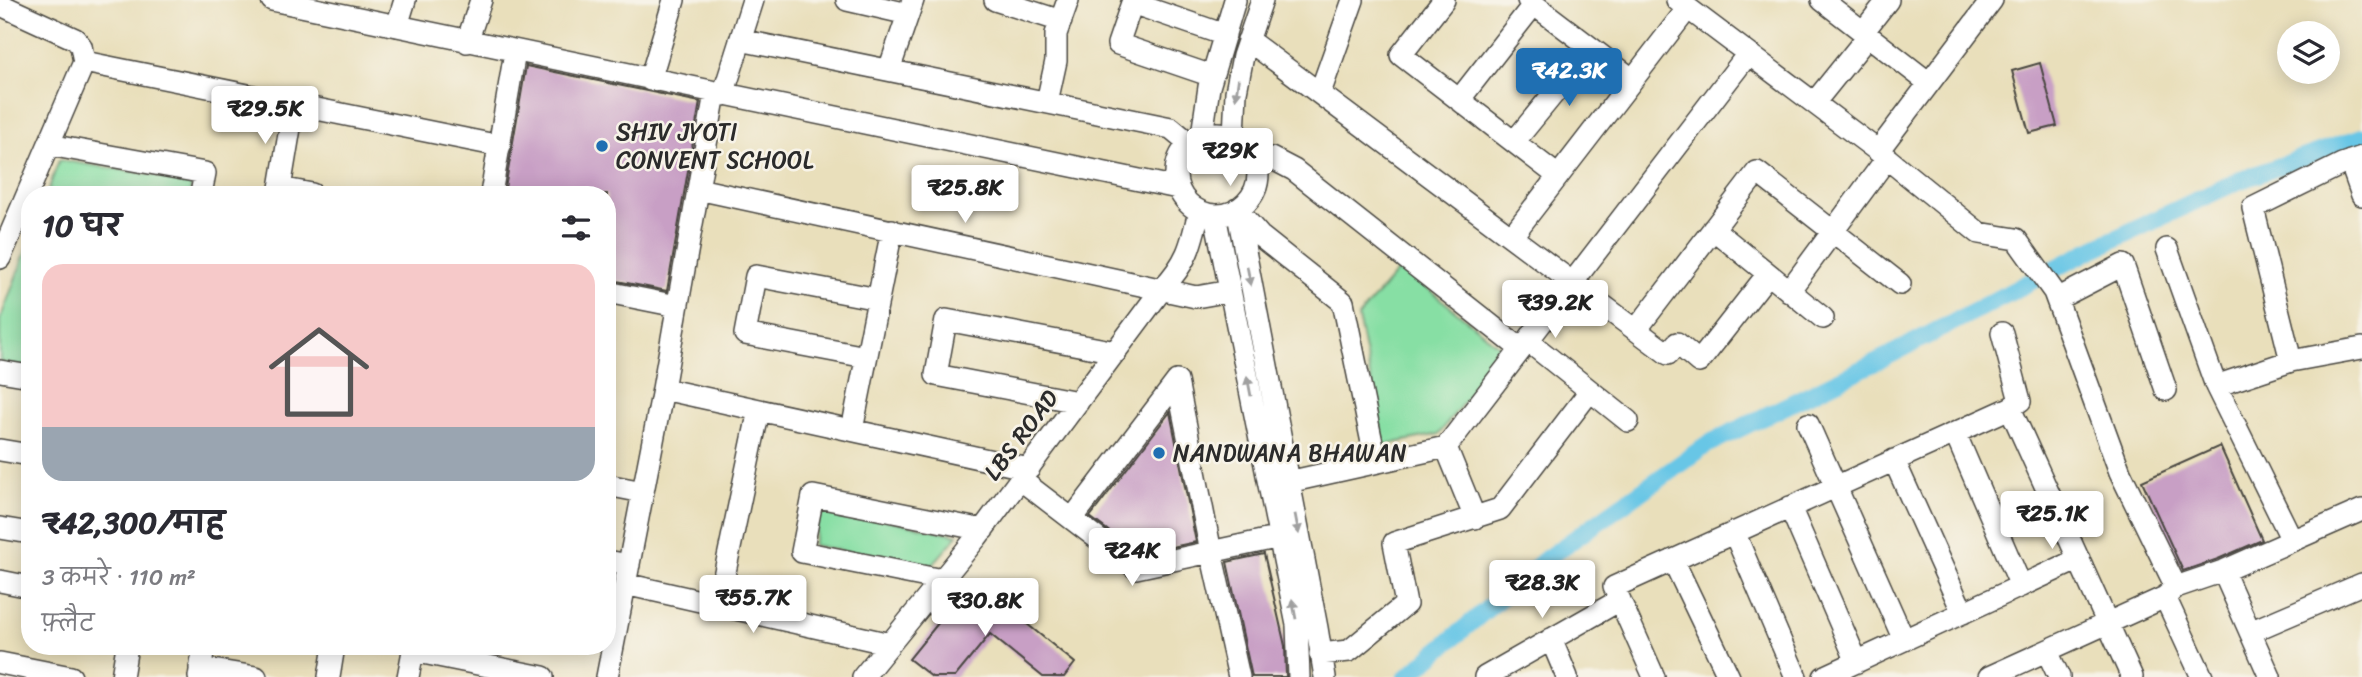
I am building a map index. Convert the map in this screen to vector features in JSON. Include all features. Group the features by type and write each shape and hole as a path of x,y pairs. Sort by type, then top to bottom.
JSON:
{"street":[{"path":"272,0 330,6 397,26 467,42 1178,188"},
{"path":"397,26 405,0"},
{"path":"467,42 481,0"},
{"path":"650,80 674,0"},
{"path":"616,610 627,575 698,189 719,94 753,0"},
{"path":"847,0 911,7 889,71"},
{"path":"995,0 1061,21"},
{"path":"1047,103 1056,61 1056,34 1068,0"},
{"path":"1196,139 1235,0"},
{"path":"1234,136 1236,92 1248,40 1262,0"},
{"path":"1320,93 1353,0"},
{"path":"1444,0 1401,55 1558,176"},
{"path":"1822,0 1929,83"},
{"path":"1814,103 1888,0"},
{"path":"1789,290 1929,83 1992,0"},
{"path":"1459,100 1531,2 1632,79"},
{"path":"1212,76 1118,44 1132,3 1224,35"},
{"path":"1,4 75,39 81,46 84,62 31,186"},
{"path":"1512,236 1632,79 1682,4 1882,154 1979,233 2016,239 2056,296 2120,472 2171,592 2202,677"},
{"path":"740,40 1171,128 1196,139"},
{"path":"1248,40 1668,354 1677,343 1699,362 1768,274"},
{"path":"1514,142 1591,48"},
{"path":"492,186 515,52"},
{"path":"1279,484 1446,447 1748,54"},
{"path":"84,62 500,145"},
{"path":"280,186 294,104"},
{"path":"1218,132 1234,136 1247,146 1255,160 1258,176 1254,191 1245,204 1237,209 1207,213 1186,202 1178,188 1175,172 1179,156 1196,139 1218,132"},
{"path":"49,145 205,173 203,186"},
{"path":"1255,160 1271,158 1294,170 1628,421"},
{"path":"2291,361 2253,208 2356,159 2362,195"},
{"path":"1636,330 1757,172 1900,284"},
{"path":"698,189 1196,297 1230,291"},
{"path":"1237,209 1260,236 1343,302 1376,462"},
{"path":"1237,209 1279,484 1280,537 1297,625 1299,677"},
{"path":"0,258 21,210"},
{"path":"1207,213 1230,291 1323,668 1349,651 1406,604 1395,543 1500,509 1590,391"},
{"name":"LBS ROAD","path":"863,677 983,530 1162,289 1181,269 1207,213"},
{"path":"1713,229 1823,318"},
{"path":"852,430 891,230"},
{"path":"2167,249 2216,386 2292,541"},
{"path":"2056,296 2123,265 2166,390"},
{"path":"866,357 745,334 756,276 878,299"},
{"path":"616,294 677,306"},
{"path":"1078,402 936,375 946,320 1116,352"},
{"path":"1485,677 1673,560 2010,408 2020,401 2001,333"},
{"path":"2216,386 2291,361 2362,348"},
{"path":"0,371 21,374"},
{"path":"1072,519 1177,381 1239,677"},
{"path":"663,389 852,430 1025,474 1072,519 1136,568 1280,537"},
{"path":"2010,408 2132,677"},
{"path":"718,605 759,410"},
{"path":"1808,424 1904,640"},
{"path":"1955,433 2021,586"},
{"path":"1446,447 1475,518"},
{"path":"0,450 21,454"},
{"path":"1894,460 1963,613"},
{"path":"616,487 643,492"},
{"path":"942,580 802,552 813,496 983,530"},
{"path":"1790,507 1857,662"},
{"path":"1991,677 2171,592 2362,510"},
{"path":"0,528 21,532"},
{"path":"1734,533 1796,677"},
{"path":"1825,677 2079,559"},
{"path":"1673,560 1729,677"},
{"path":"616,567 627,575 718,605 890,644"},
{"path":"2223,571 2270,677"},
{"path":"0,581 21,585"},
{"path":"2250,632 2361,587"},
{"path":"1617,593 1653,677"},
{"path":"1550,639 1567,677"},
{"path":"2047,650 2059,677"},
{"path":"122,677 126,655"},
{"path":"203,655 200,673 256,677"},
{"path":"329,677 333,655"},
{"path":"408,677 412,655"},
{"path":"444,655 543,677"},
{"path":"607,677 609,655"},
{"path":"0,663 71,677"}],"green space":[{"path":"59,160 192,181 191,186 50,186"},
{"path":"21,264 21,366 0,362 0,320"},
{"path":"1401,267 1504,350 1439,434 1384,445 1358,317"},
{"path":"821,506 958,535 929,569 813,545"}],"building":[{"path":"2040,63 2057,126 2029,133 2012,71"},
{"name":"SHIV JYOTI CONVENT SCHOOL","path":"526,66 700,102 667,291 616,281 616,186 505,186"},
{"name":"NANDWANA BHAWAN","path":"1170,412 1196,542 1139,554 1090,517"},
{"path":"2220,446 2262,540 2183,571 2142,481"},
{"path":"1264,554 1285,646 1286,677 1252,677 1227,562"},
{"path":"973,580 1075,663 1064,677 1043,677 990,634 955,677 932,677 909,659"}],"waterway":[{"path":"1407,677 1546,559 1708,444 1892,354 2087,252 2238,181 2362,137"}],"place":[{"name":"SHIV JYOTI CONVENT SCHOOL","path":"602,146"},
{"name":"NANDWANA BHAWAN","path":"1159,453"}]}
